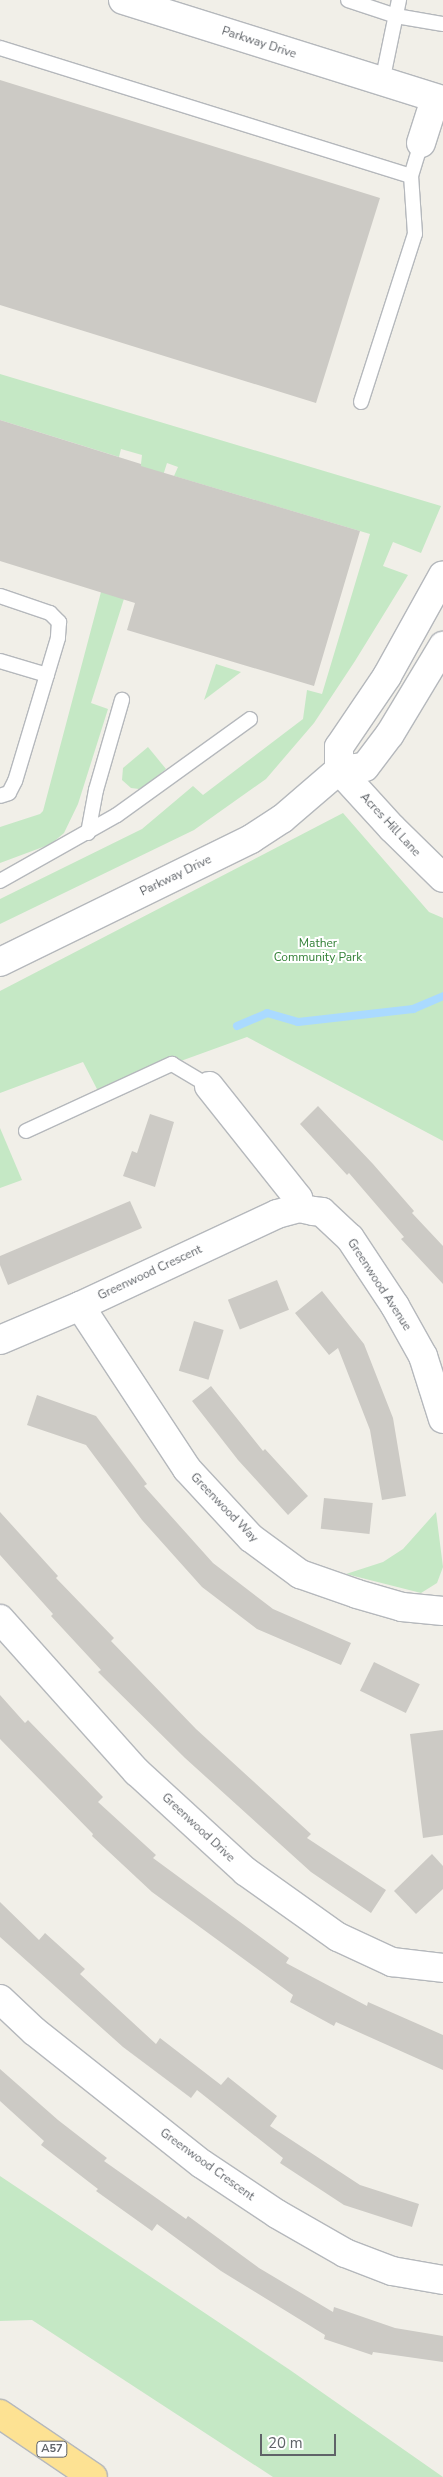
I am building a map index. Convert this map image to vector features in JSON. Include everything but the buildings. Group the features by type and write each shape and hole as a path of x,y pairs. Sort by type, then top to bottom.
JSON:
{"highway":[{"name":"A57","path":"4,2416 93,2477"}],"street":[{"name":"Parkway Drive","path":"131,1 439,100 420,143"},
{"path":"443,575 387,676 339,747 339,770 365,767 390,734 443,646"},
{"name":"Parkway Drive","path":"0,962 251,838 282,819 339,770"},
{"name":"Acres Hill Lane","path":"339,770 439,868"},
{"path":"209,1086 298,1198 300,1208"},
{"name":"Greenwood Crescent","path":"0,1340 80,1306 277,1214 300,1208"},
{"name":"Greenwood Avenue","path":"300,1208 322,1212 350,1238 395,1306 423,1356 443,1419"},
{"name":"Greenwood Way","path":"80,1306 187,1469 251,1538 300,1574 402,1607 443,1611"},
{"name":"Greenwood Drive","path":"0,1620 137,1772 245,1871 338,1937 392,1962 443,1968"},
{"name":"Greenwood Crescent","path":"0,1998 34,2031 202,2164 276,2214 345,2253 392,2271 443,2280"}],"lane":[{"path":"348,0 396,16 443,24"},
{"path":"382,82 399,0"},
{"path":"0,48 411,176"},
{"path":"361,402 415,234 411,176 420,143"},
{"path":"0,596 50,613 59,622 58,638 15,781 9,793 0,796"},
{"path":"0,661 47,675"},
{"path":"88,833 96,790 122,700"},
{"path":"0,881 117,815 250,718"},
{"path":"26,1131 172,1064 209,1086"}],"green space":[{"path":"0,374 441,506 421,553 393,542 383,566 408,575 314,723 266,779 194,830 0,924 0,899 142,829 193,786 203,795 303,719 307,690 322,694 370,534 174,476 178,467 167,463 91,703 108,709 78,804 64,833 51,844 0,863 0,827 40,814 43,811 101,592 141,464 142,455 121,449 119,457 0,420"},
{"path":"216,664 241,672 204,700"},
{"path":"148,747 166,769 144,787 139,789 131,788 122,780 123,768"},
{"name":"Mather Community Park","path":"343,813 429,912 443,918 443,1141 247,1037 98,1091 83,1062 0,1093 0,991"},
{"path":"0,1128 22,1180 0,1188"},
{"path":"436,1512 443,1567 437,1583 421,1593 346,1574 383,1562 403,1549"},
{"path":"0,2176 290,2370 443,2477 273,2477 32,2320 0,2321"}],"waterway":[{"path":"237,1026 267,1013 298,1022 413,1009 443,996"}]}
